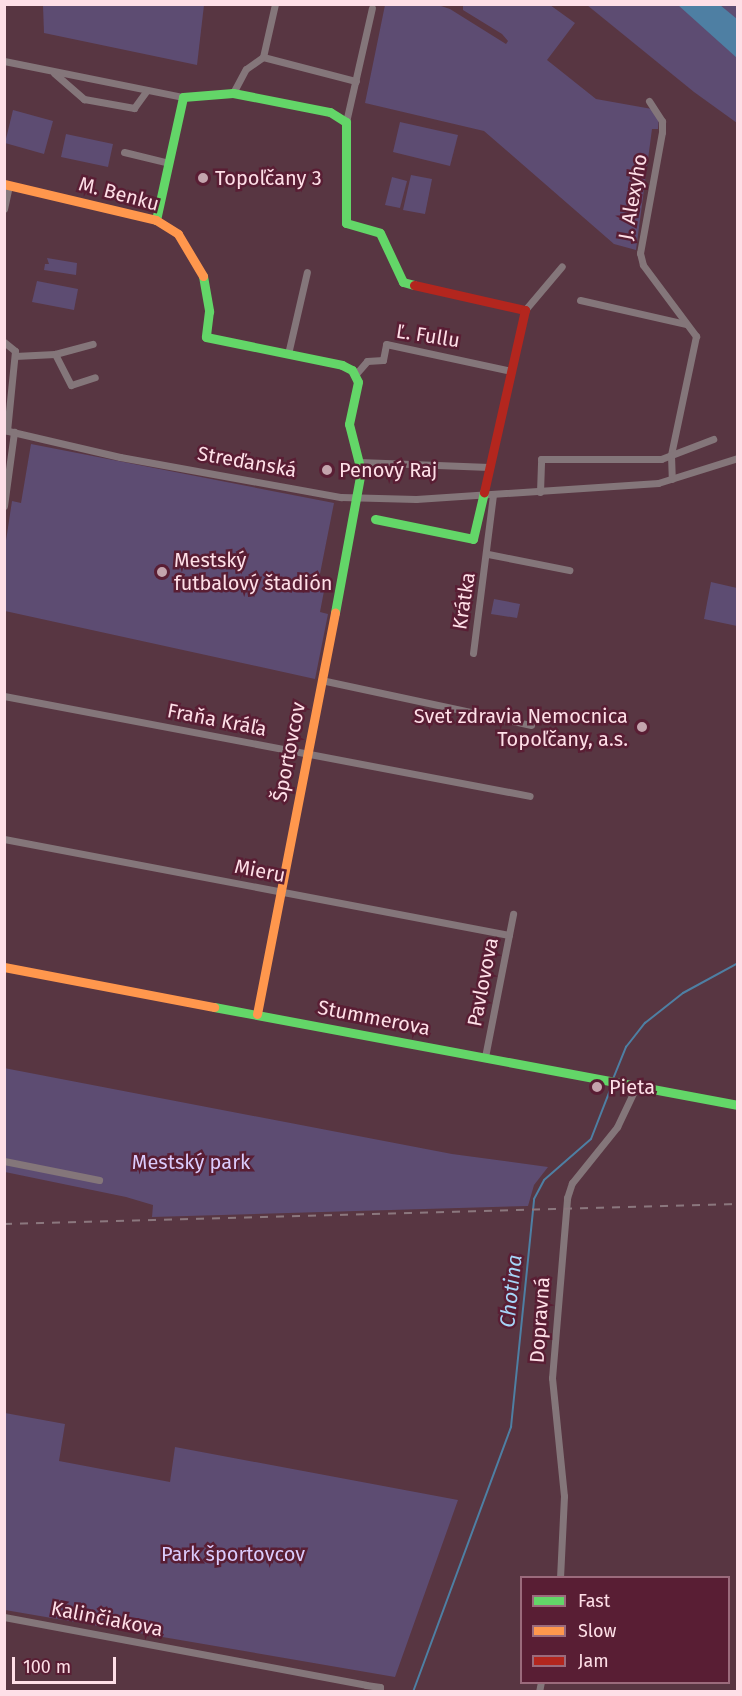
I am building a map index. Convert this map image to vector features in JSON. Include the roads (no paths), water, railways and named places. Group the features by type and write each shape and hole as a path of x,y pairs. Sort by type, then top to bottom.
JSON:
{"street":[{"path":"233,93 246,69 263,57 275,4"},
{"path":"372,8 346,122 346,223 380,233 404,282 525,310"},
{"path":"263,57 356,81"},
{"path":"4,62 183,97 233,93 330,112 346,122"},
{"path":"52,71 84,99 134,108 147,90"},
{"path":"156,220 183,97"},
{"name":"J. Alexyho","path":"649,102 662,121 640,253 643,266 696,336 697,347 671,455 672,479"},
{"path":"124,152 169,163"},
{"name":"M. Benku","path":"4,209 7,185 156,220 168,228 190,250 205,280 209,311 206,337 288,354"},
{"path":"375,519 473,539 525,310 562,266"},
{"path":"307,272 288,354 342,365 356,375"},
{"path":"580,300 686,324"},
{"path":"4,506 15,356 8,343"},
{"path":"15,356 55,354 93,344"},
{"name":"Ľ. Fullu","path":"356,375 367,361 383,360 386,344 511,371"},
{"path":"55,354 71,385 95,377"},
{"name":"Športovcov","path":"257,1014 357,497 359,462 349,424 358,382 356,375"},
{"name":"Streďanská","path":"9,431 254,482 357,497 494,495 658,483 738,458"},
{"path":"540,492 541,459 661,459 713,439"},
{"path":"359,462 489,467"},
{"name":"Krátka","path":"473,653 489,554 494,495"},
{"name":"Krátka","path":"489,554 569,570"},
{"path":"321,680 531,725"},
{"name":"Fraňa Kráľa","path":"4,696 530,796"},
{"name":"Mieru","path":"4,839 510,935"},
{"name":"Pavlovova","path":"485,1057 513,914"},
{"name":"Stummerova","path":"4,967 738,1105"},
{"name":"Dopravná","path":"560,1576 564,1496 552,1378 567,1198 572,1184 617,1127 636,1087"},
{"path":"4,1161 99,1180"},
{"name":"Kalinčiakova","path":"4,1617 380,1689"}],"water":[{"path":"678,5 720,5 737,19 737,58"}],"waterway":[{"name":"Chotina","path":"613,1079 626,1047 645,1023 683,993 738,963"},
{"name":"Chotina","path":"413,1692 511,1427 534,1199 544,1180 591,1139 612,1085"}],"railway":[{"path":"4,1224 738,1204"}],"place":[{"name":"Topoľčany 3","path":"203,178"},
{"name":"Penový Raj","path":"327,470"},
{"name":"Mestský futbalový štadión","path":"162,572"},
{"name":"Svet zdravia Nemocnica Topoľčany, a.s.","path":"642,727"},
{"name":"Pieta","path":"597,1087"}],"park label":[{"name":"Mestský park","path":"191,1162"},
{"name":"Park športovcov","path":"233,1554"}]}
